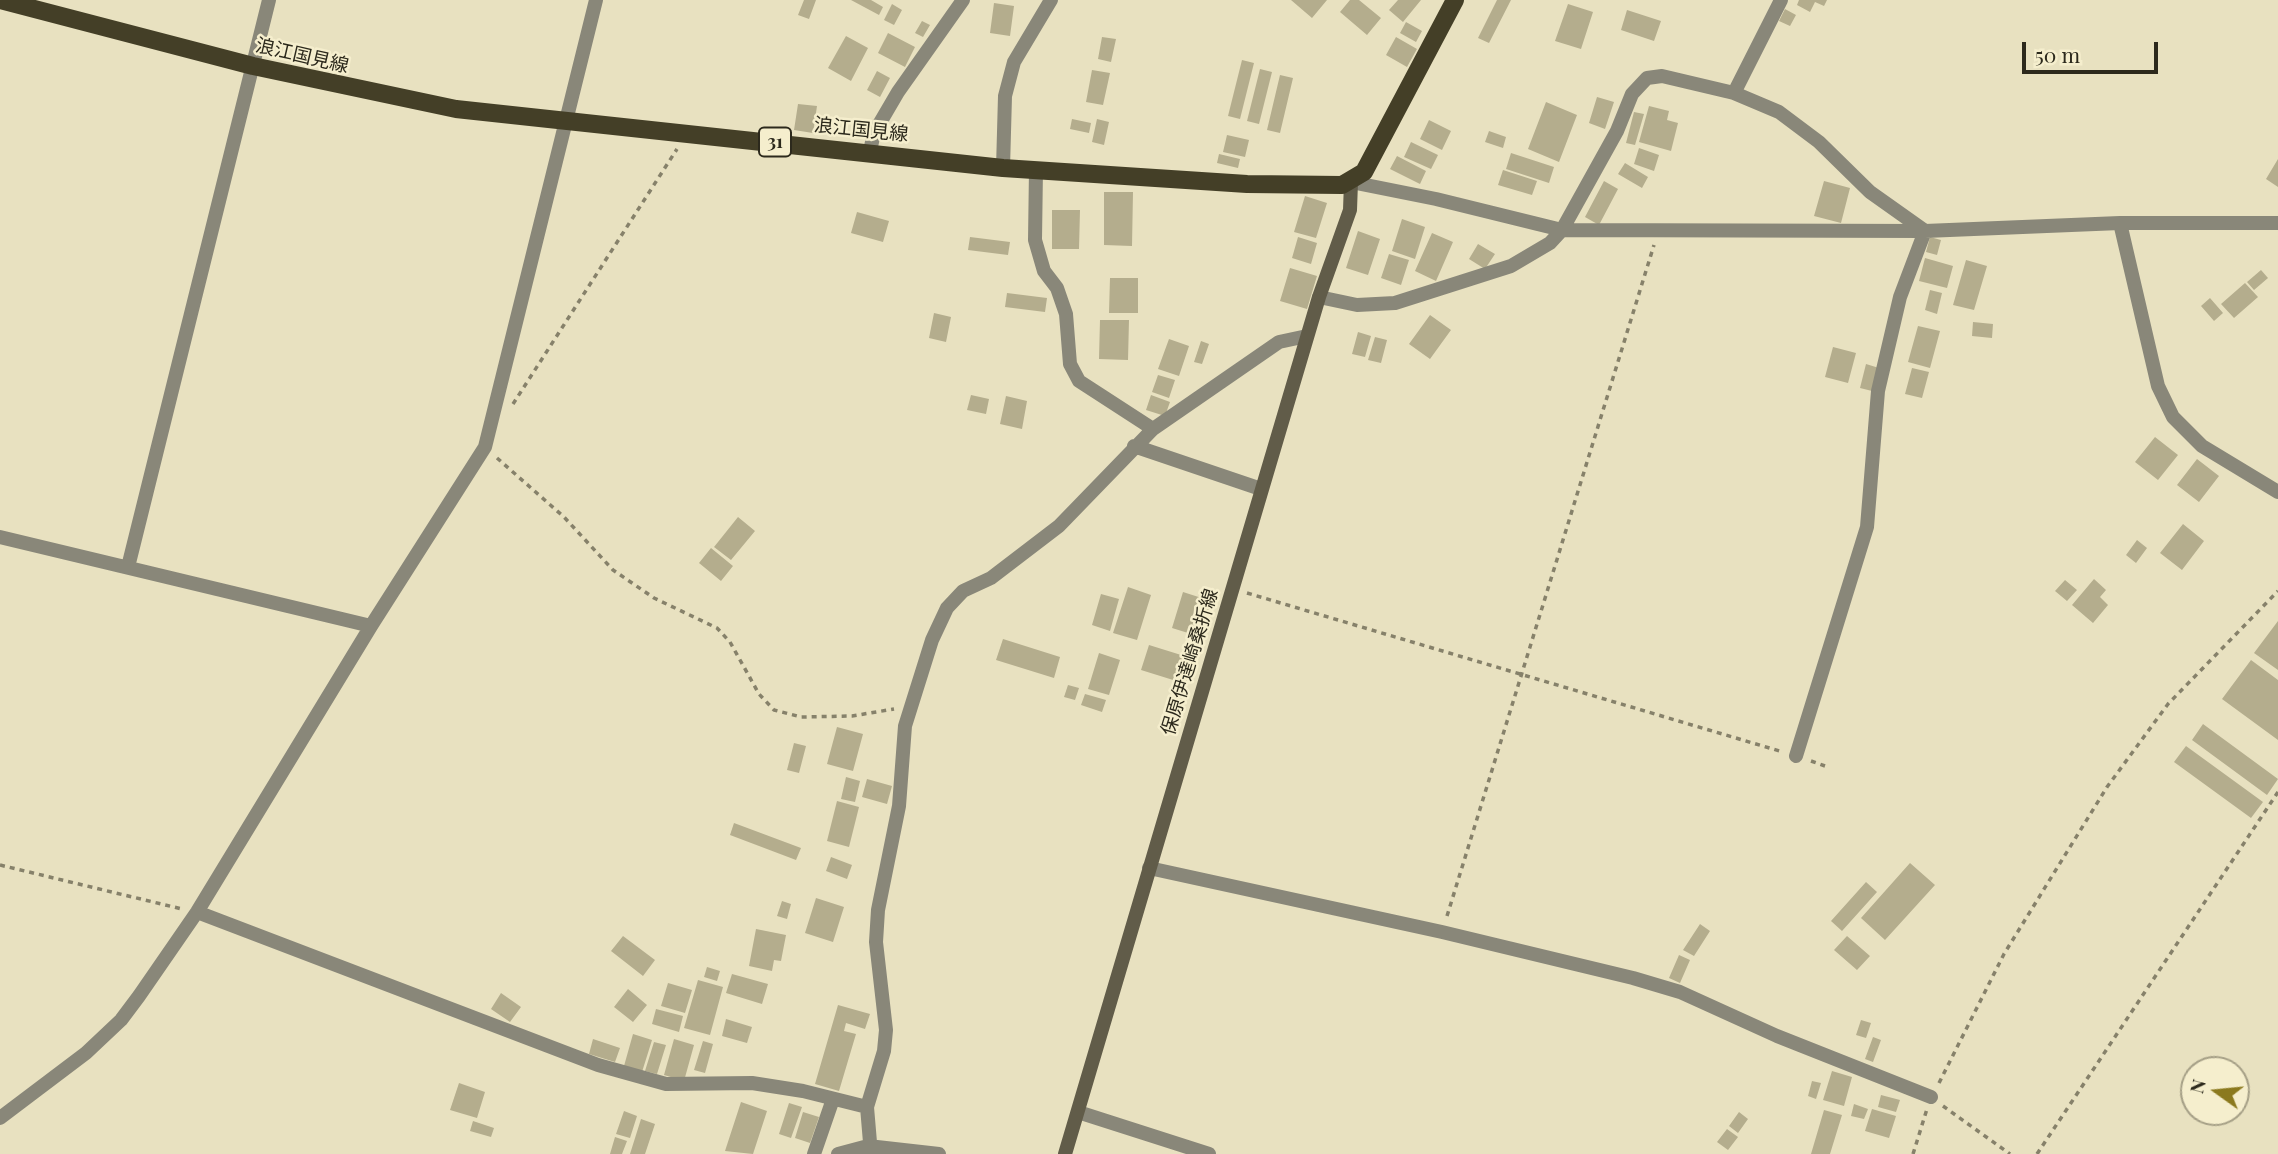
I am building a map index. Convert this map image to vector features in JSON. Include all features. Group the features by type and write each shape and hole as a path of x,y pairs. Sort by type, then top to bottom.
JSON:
{"main road":[{"name":"浪江国見線","path":"0,0 253,66 415,103 687,134 870,151 1003,168 1247,184 1342,185 1351,182"},
{"path":"1351,182 1364,172 1455,0"},
{"name":"保原伊達崎桑折線","path":"1065,1154 1307,336 1350,210 1351,182"}],"street":[{"path":"128,567 269,0"},
{"path":"0,1118 86,1053 121,1020 197,912 371,626 485,447 596,0"},
{"path":"870,151 874,132 898,92 963,0"},
{"path":"1003,168 1005,96 1014,62 1051,0"},
{"path":"1734,93 1781,0"},
{"path":"1319,297 1372,306 1420,296 1511,267 1556,239 1617,131 1632,94 1647,78 1662,76 1734,93 1779,112 1819,142 1870,192 1925,231"},
{"path":"1036,169 1035,240 1044,271 1057,288 1066,314 1070,364 1079,382 1153,429"},
{"path":"1351,182 1436,199 1562,230 1658,233 1925,231 2120,223 2278,223"},
{"path":"2120,223 2158,386 2172,417 2202,446 2278,492"},
{"path":"1796,756 1867,527 1882,369 1900,297 1925,231"},
{"path":"870,1150 867,1107 886,1041 876,927 900,806 902,749 910,707 932,640 947,608 957,597 991,578 1059,526 1153,429 1279,342 1307,336"},
{"path":"1134,446 1261,489"},
{"path":"0,537 371,626"},
{"path":"1149,868 1442,932 1679,992 1777,1036 1931,1097"},
{"path":"197,912 598,1065 666,1084 752,1083 867,1107"},
{"path":"814,1154 833,1098"},
{"path":"1078,1112 1209,1154"},
{"path":"838,1154 870,1150 939,1154"}],"path":[{"path":"508,413 687,134"},
{"path":"1442,932 1658,233"},
{"path":"485,447 564,517 613,570 654,598 717,628 730,642 758,694 774,710 801,717 852,716 910,707"},
{"path":"1232,589 1521,673 1825,766"},
{"path":"1913,1154 1931,1097 2004,954 2107,788 2168,704 2278,591"},
{"path":"2037,1154 2278,792"},
{"path":"0,865 197,912"},
{"path":"1931,1097 2010,1154"}],"building":[{"path":"804,0 816,0 809,19 798,15"},
{"path":"851,0 871,0 883,7 879,15"},
{"path":"1291,0 1327,0 1312,18"},
{"path":"1350,0 1359,0 1381,18 1367,35 1340,12"},
{"path":"1398,0 1421,0 1403,22 1389,10"},
{"path":"1497,0 1511,0 1489,43 1478,38"},
{"path":"1799,0 1827,0 1824,6 1815,2 1810,12 1797,5"},
{"path":"994,3 1014,6 1010,36 990,33"},
{"path":"892,4 902,10 894,25 884,20"},
{"path":"1568,4 1593,12 1581,49 1555,41"},
{"path":"1785,9 1796,15 1790,26 1779,21"},
{"path":"1627,10 1661,21 1654,41 1621,30"},
{"path":"922,21 930,25 923,37 915,33"},
{"path":"1406,22 1422,31 1416,42 1400,33"},
{"path":"888,33 915,47 905,67 878,53"},
{"path":"846,36 868,48 851,81 828,68"},
{"path":"1102,37 1116,39 1111,62 1098,59"},
{"path":"1396,37 1417,49 1407,67 1386,55"},
{"path":"1242,60 1254,63 1240,119 1228,116"},
{"path":"1260,69 1272,72 1259,124 1247,121"},
{"path":"1092,70 1110,73 1103,105 1086,102"},
{"path":"877,71 890,78 880,97 867,90"},
{"path":"1280,75 1293,78 1280,133 1267,130"},
{"path":"1597,97 1614,102 1605,129 1589,123"},
{"path":"1546,102 1577,115 1559,162 1528,149"},
{"path":"798,104 817,106 813,133 794,130"},
{"path":"1649,106 1669,111 1667,120 1678,123 1671,151 1639,142"},
{"path":"1634,112 1644,114 1635,145 1626,143"},
{"path":"1072,119 1091,123 1089,133 1070,129"},
{"path":"1097,119 1109,122 1104,145 1092,142"},
{"path":"1429,120 1451,131 1442,150 1420,139"},
{"path":"1489,131 1506,137 1503,148 1485,142"},
{"path":"1227,135 1249,140 1245,157 1223,152"},
{"path":"1411,142 1438,155 1431,169 1404,157"},
{"path":"1639,148 1659,155 1654,171 1634,164"},
{"path":"1511,153 1554,167 1549,183 1506,169"},
{"path":"1219,154 1240,159 1238,168 1217,163"},
{"path":"1397,156 1426,171 1420,184 1390,169"},
{"path":"2278,159 2278,187 2266,179"},
{"path":"1625,163 1648,177 1642,188 1618,174"},
{"path":"1503,170 1537,181 1532,195 1498,185"},
{"path":"1604,181 1618,189 1599,225 1585,217"},
{"path":"1824,181 1850,188 1841,223 1814,216"},
{"path":"1104,192 1133,192 1132,246 1104,245"},
{"path":"1305,196 1327,203 1316,238 1294,232"},
{"path":"1052,210 1080,210 1079,249 1052,249"},
{"path":"857,212 889,221 883,242 851,233"},
{"path":"1402,219 1425,227 1415,259 1392,251"},
{"path":"1358,231 1380,239 1368,275 1346,268"},
{"path":"1432,233 1453,242 1436,281 1415,271"},
{"path":"970,237 1010,242 1008,255 968,250"},
{"path":"1298,237 1317,243 1311,264 1292,258"},
{"path":"1930,237 1941,240 1937,255 1926,252"},
{"path":"1478,244 1495,254 1485,269 1469,259"},
{"path":"1389,254 1409,260 1401,285 1381,278"},
{"path":"1925,258 1953,266 1947,288 1919,281"},
{"path":"1966,260 1987,266 1974,310 1953,305"},
{"path":"1290,268 1317,276 1307,309 1280,301"},
{"path":"2261,270 2268,278 2254,290 2247,282"},
{"path":"1110,278 1138,278 1138,313 1109,313"},
{"path":"2245,283 2258,297 2234,318 2221,304"},
{"path":"1930,290 1942,293 1937,314 1925,310"},
{"path":"1007,293 1047,298 1045,312 1005,307"},
{"path":"2210,298 2223,313 2214,321 2201,306"},
{"path":"934,313 951,317 946,342 929,338"},
{"path":"1430,315 1451,330 1430,359 1409,344"},
{"path":"1100,320 1129,320 1128,360 1099,359"},
{"path":"1973,322 1993,324 1992,338 1972,336"},
{"path":"1918,326 1940,331 1930,368 1908,362"},
{"path":"1358,332 1371,336 1365,357 1352,354"},
{"path":"1375,337 1387,340 1381,363 1368,360"},
{"path":"1169,339 1189,346 1179,376 1158,369"},
{"path":"1201,341 1209,344 1202,364 1194,362"},
{"path":"1833,347 1856,353 1848,383 1825,377"},
{"path":"1866,364 1879,368 1872,391 1860,388"},
{"path":"1912,368 1929,372 1922,398 1905,394"},
{"path":"1158,375 1175,380 1169,398 1152,392"},
{"path":"971,395 989,399 986,414 967,410"},
{"path":"1151,395 1170,402 1165,416 1146,410"},
{"path":"1006,396 1027,401 1022,429 1000,424"},
{"path":"2155,437 2178,455 2158,480 2135,462"},
{"path":"2197,459 2219,476 2199,502 2177,485"},
{"path":"738,517 755,531 731,560 714,547"},
{"path":"2183,524 2204,541 2182,570 2160,553"},
{"path":"2137,540 2147,548 2136,563 2126,555"},
{"path":"711,548 733,566 721,581 699,563"},
{"path":"2094,579 2106,590 2100,597 2108,605 2093,623 2072,605"},
{"path":"2065,580 2077,590 2067,601 2055,591"},
{"path":"1128,587 1151,595 1137,640 1113,633"},
{"path":"1183,592 1211,601 1201,637 1172,628"},
{"path":"1101,594 1119,599 1110,631 1092,625"},
{"path":"2278,621 2278,670 2254,653"},
{"path":"1003,639 1060,657 1054,678 996,660"},
{"path":"1149,645 1194,659 1186,684 1141,670"},
{"path":"1099,653 1120,660 1109,695 1088,689"},
{"path":"2251,660 2278,680 2278,740 2222,699"},
{"path":"1068,685 1079,688 1075,700 1064,697"},
{"path":"1085,694 1106,700 1102,712 1081,705"},
{"path":"2203,724 2278,779 2267,795 2192,740"},
{"path":"837,727 863,734 853,771 827,764"},
{"path":"794,743 806,746 799,773 787,770"},
{"path":"2186,746 2263,802 2251,818 2174,762"},
{"path":"846,777 860,781 855,802 841,799"},
{"path":"867,779 892,786 887,804 862,797"},
{"path":"837,801 859,807 849,847 827,841"},
{"path":"734,823 801,848 796,860 730,835"},
{"path":"831,857 852,865 847,879 826,871"},
{"path":"1910,863 1935,885 1885,940 1861,918"},
{"path":"1866,882 1877,892 1842,931 1831,921"},
{"path":"816,898 844,907 833,942 805,933"},
{"path":"782,901 791,904 787,919 777,916"},
{"path":"1700,924 1710,931 1694,956 1683,950"},
{"path":"756,929 786,935 781,961 774,960 772,971 749,966"},
{"path":"623,936 655,960 643,976 611,951"},
{"path":"1847,936 1870,956 1857,970 1834,950"},
{"path":"1679,955 1690,960 1680,983 1669,978"},
{"path":"707,967 720,971 717,981 704,977"},
{"path":"732,974 768,984 762,1004 726,993"},
{"path":"698,980 723,987 710,1035 684,1028"},
{"path":"668,983 692,990 685,1013 661,1006"},
{"path":"628,989 647,1005 633,1022 614,1007"},
{"path":"501,993 521,1007 510,1022 491,1009"},
{"path":"838,1005 870,1014 865,1029 846,1023 844,1031 856,1034 839,1091 815,1084"},
{"path":"656,1009 683,1016 679,1032 652,1024"},
{"path":"726,1019 752,1027 747,1043 722,1036"},
{"path":"1861,1020 1871,1023 1866,1038 1856,1035"},
{"path":"633,1034 652,1040 642,1072 624,1066"},
{"path":"1873,1037 1881,1040 1873,1062 1865,1059"},
{"path":"593,1039 620,1048 615,1062 589,1054"},
{"path":"674,1039 694,1045 684,1081 664,1075"},
{"path":"703,1041 713,1044 705,1073 694,1070"},
{"path":"654,1042 666,1045 657,1074 645,1071"},
{"path":"1832,1071 1852,1077 1844,1106 1823,1100"},
{"path":"1812,1081 1821,1083 1816,1099 1808,1096"},
{"path":"459,1083 485,1092 477,1118 450,1110"},
{"path":"1881,1095 1900,1100 1896,1112 1878,1107"},
{"path":"741,1102 767,1111 753,1154 725,1151"},
{"path":"789,1103 802,1107 791,1138 779,1134"},
{"path":"1854,1104 1868,1109 1864,1119 1851,1116"},
{"path":"1872,1109 1896,1116 1889,1138 1865,1131"},
{"path":"1824,1110 1842,1115 1830,1154 1811,1154"},
{"path":"624,1111 637,1116 630,1138 616,1134"},
{"path":"803,1112 819,1117 810,1143 795,1138"},
{"path":"1739,1112 1748,1119 1738,1133 1729,1126"},
{"path":"641,1119 655,1124 645,1154 630,1154"},
{"path":"473,1121 494,1128 491,1137 470,1131"},
{"path":"1727,1129 1738,1137 1728,1150 1717,1142"},
{"path":"615,1137 627,1141 622,1154 610,1154"}]}
